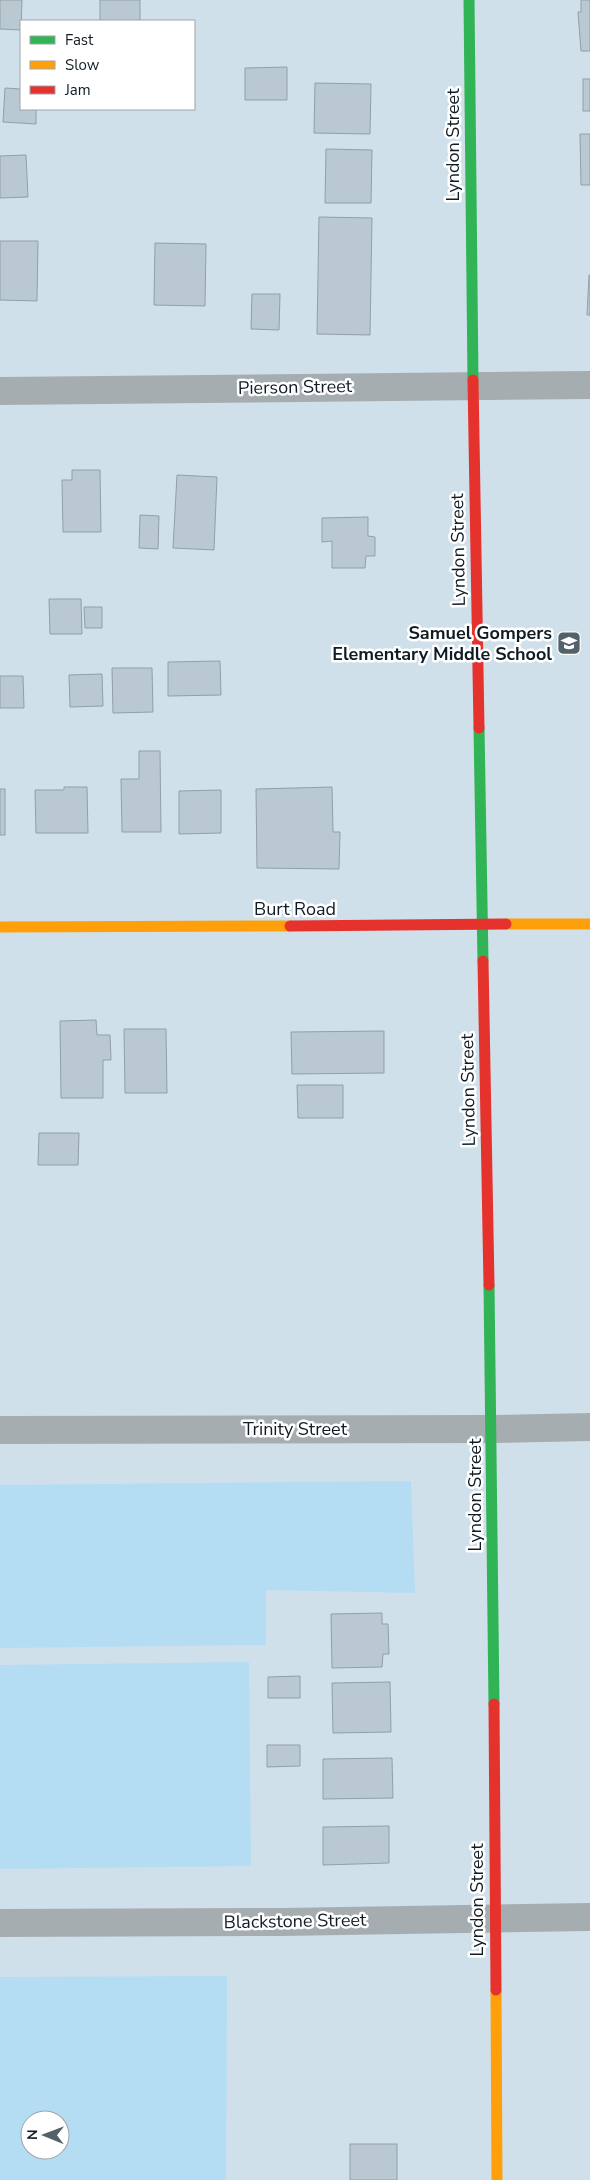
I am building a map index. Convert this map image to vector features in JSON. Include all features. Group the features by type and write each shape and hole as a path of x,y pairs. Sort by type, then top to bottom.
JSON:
{"street":[{"name":"Lyndon Street","path":"469,0 472,386 492,1429 497,2180"},
{"name":"Pierson Street","path":"0,391 590,385"},
{"name":"Burt Road","path":"0,927 590,924"},
{"name":"Trinity Street","path":"0,1430 492,1429 590,1427"},
{"name":"Blackstone Street","path":"0,1923 590,1917"}],"shaded area":[{"path":"411,1481 415,1593 266,1590 266,1645 0,1648 0,1485"},
{"path":"249,1662 251,1866 0,1869 0,1665"},
{"path":"227,1976 226,2180 0,2180 0,1977"}],"building":[{"path":"0,0 22,0 20,30 0,29"},
{"path":"100,0 140,0 140,20 100,20"},
{"path":"581,0 590,0 590,51 581,51 578,12 581,12"},
{"path":"287,67 287,100 245,100 245,68"},
{"path":"583,79 590,79 590,111 583,111"},
{"path":"315,83 371,84 370,134 314,133"},
{"path":"5,88 20,89 20,110 36,110 36,124 3,122"},
{"path":"580,134 590,134 590,185 581,185"},
{"path":"326,149 372,150 371,203 325,203"},
{"path":"26,155 28,197 0,198 0,156"},
{"path":"319,217 372,218 370,335 317,334"},
{"path":"0,241 38,241 37,301 0,300"},
{"path":"155,243 206,244 205,306 154,305"},
{"path":"589,275 590,315 587,315"},
{"path":"252,294 280,294 279,330 251,329"},
{"path":"72,470 100,470 101,532 63,532 62,480 72,480"},
{"path":"177,475 217,477 214,550 173,548"},
{"path":"140,515 159,516 158,549 139,548"},
{"path":"368,517 368,536 375,537 375,556 366,556 365,568 332,568 332,541 322,542 322,518"},
{"path":"49,599 81,599 82,634 50,634"},
{"path":"84,607 102,607 102,628 85,628"},
{"path":"220,661 221,695 168,696 168,662"},
{"path":"112,668 152,668 153,712 113,713"},
{"path":"102,674 103,706 70,707 69,675"},
{"path":"0,676 23,676 24,708 0,708"},
{"path":"139,751 160,751 161,832 122,832 121,779 139,779"},
{"path":"64,787 87,787 88,833 36,833 35,790 64,790"},
{"path":"332,787 333,832 340,832 339,869 257,868 256,789"},
{"path":"0,789 5,789 5,835 0,835"},
{"path":"221,790 221,833 179,834 179,791"},
{"path":"96,1020 97,1035 110,1035 111,1060 103,1060 103,1098 61,1098 60,1021"},
{"path":"124,1029 166,1029 167,1093 125,1093"},
{"path":"384,1031 384,1073 292,1074 291,1032"},
{"path":"297,1085 343,1085 343,1118 298,1118"},
{"path":"39,1133 79,1133 78,1165 38,1165"},
{"path":"382,1613 382,1624 388,1624 389,1654 383,1654 382,1667 332,1668 331,1614"},
{"path":"300,1676 300,1698 268,1698 268,1677"},
{"path":"390,1682 391,1732 333,1733 332,1683"},
{"path":"267,1745 300,1745 300,1766 267,1767"},
{"path":"392,1758 393,1798 323,1799 323,1759"},
{"path":"389,1826 389,1863 323,1865 323,1827"},
{"path":"350,2144 397,2144 397,2180 350,2180"}],"traffic: fast":[{"path":"469,0 473,380"},
{"path":"479,728 483,961"},
{"path":"489,1285 494,1704"}],"traffic: slow":[{"path":"506,924 590,924"},
{"path":"0,927 290,926"},
{"path":"496,1990 497,2180"}],"traffic: jam":[{"path":"473,380 479,728"},
{"path":"290,926 506,924"},
{"path":"483,961 489,1285"},
{"path":"494,1704 496,1990"}],"place":[{"name":"Samuel Gompers Elementary Middle School","path":"569,643"}]}
